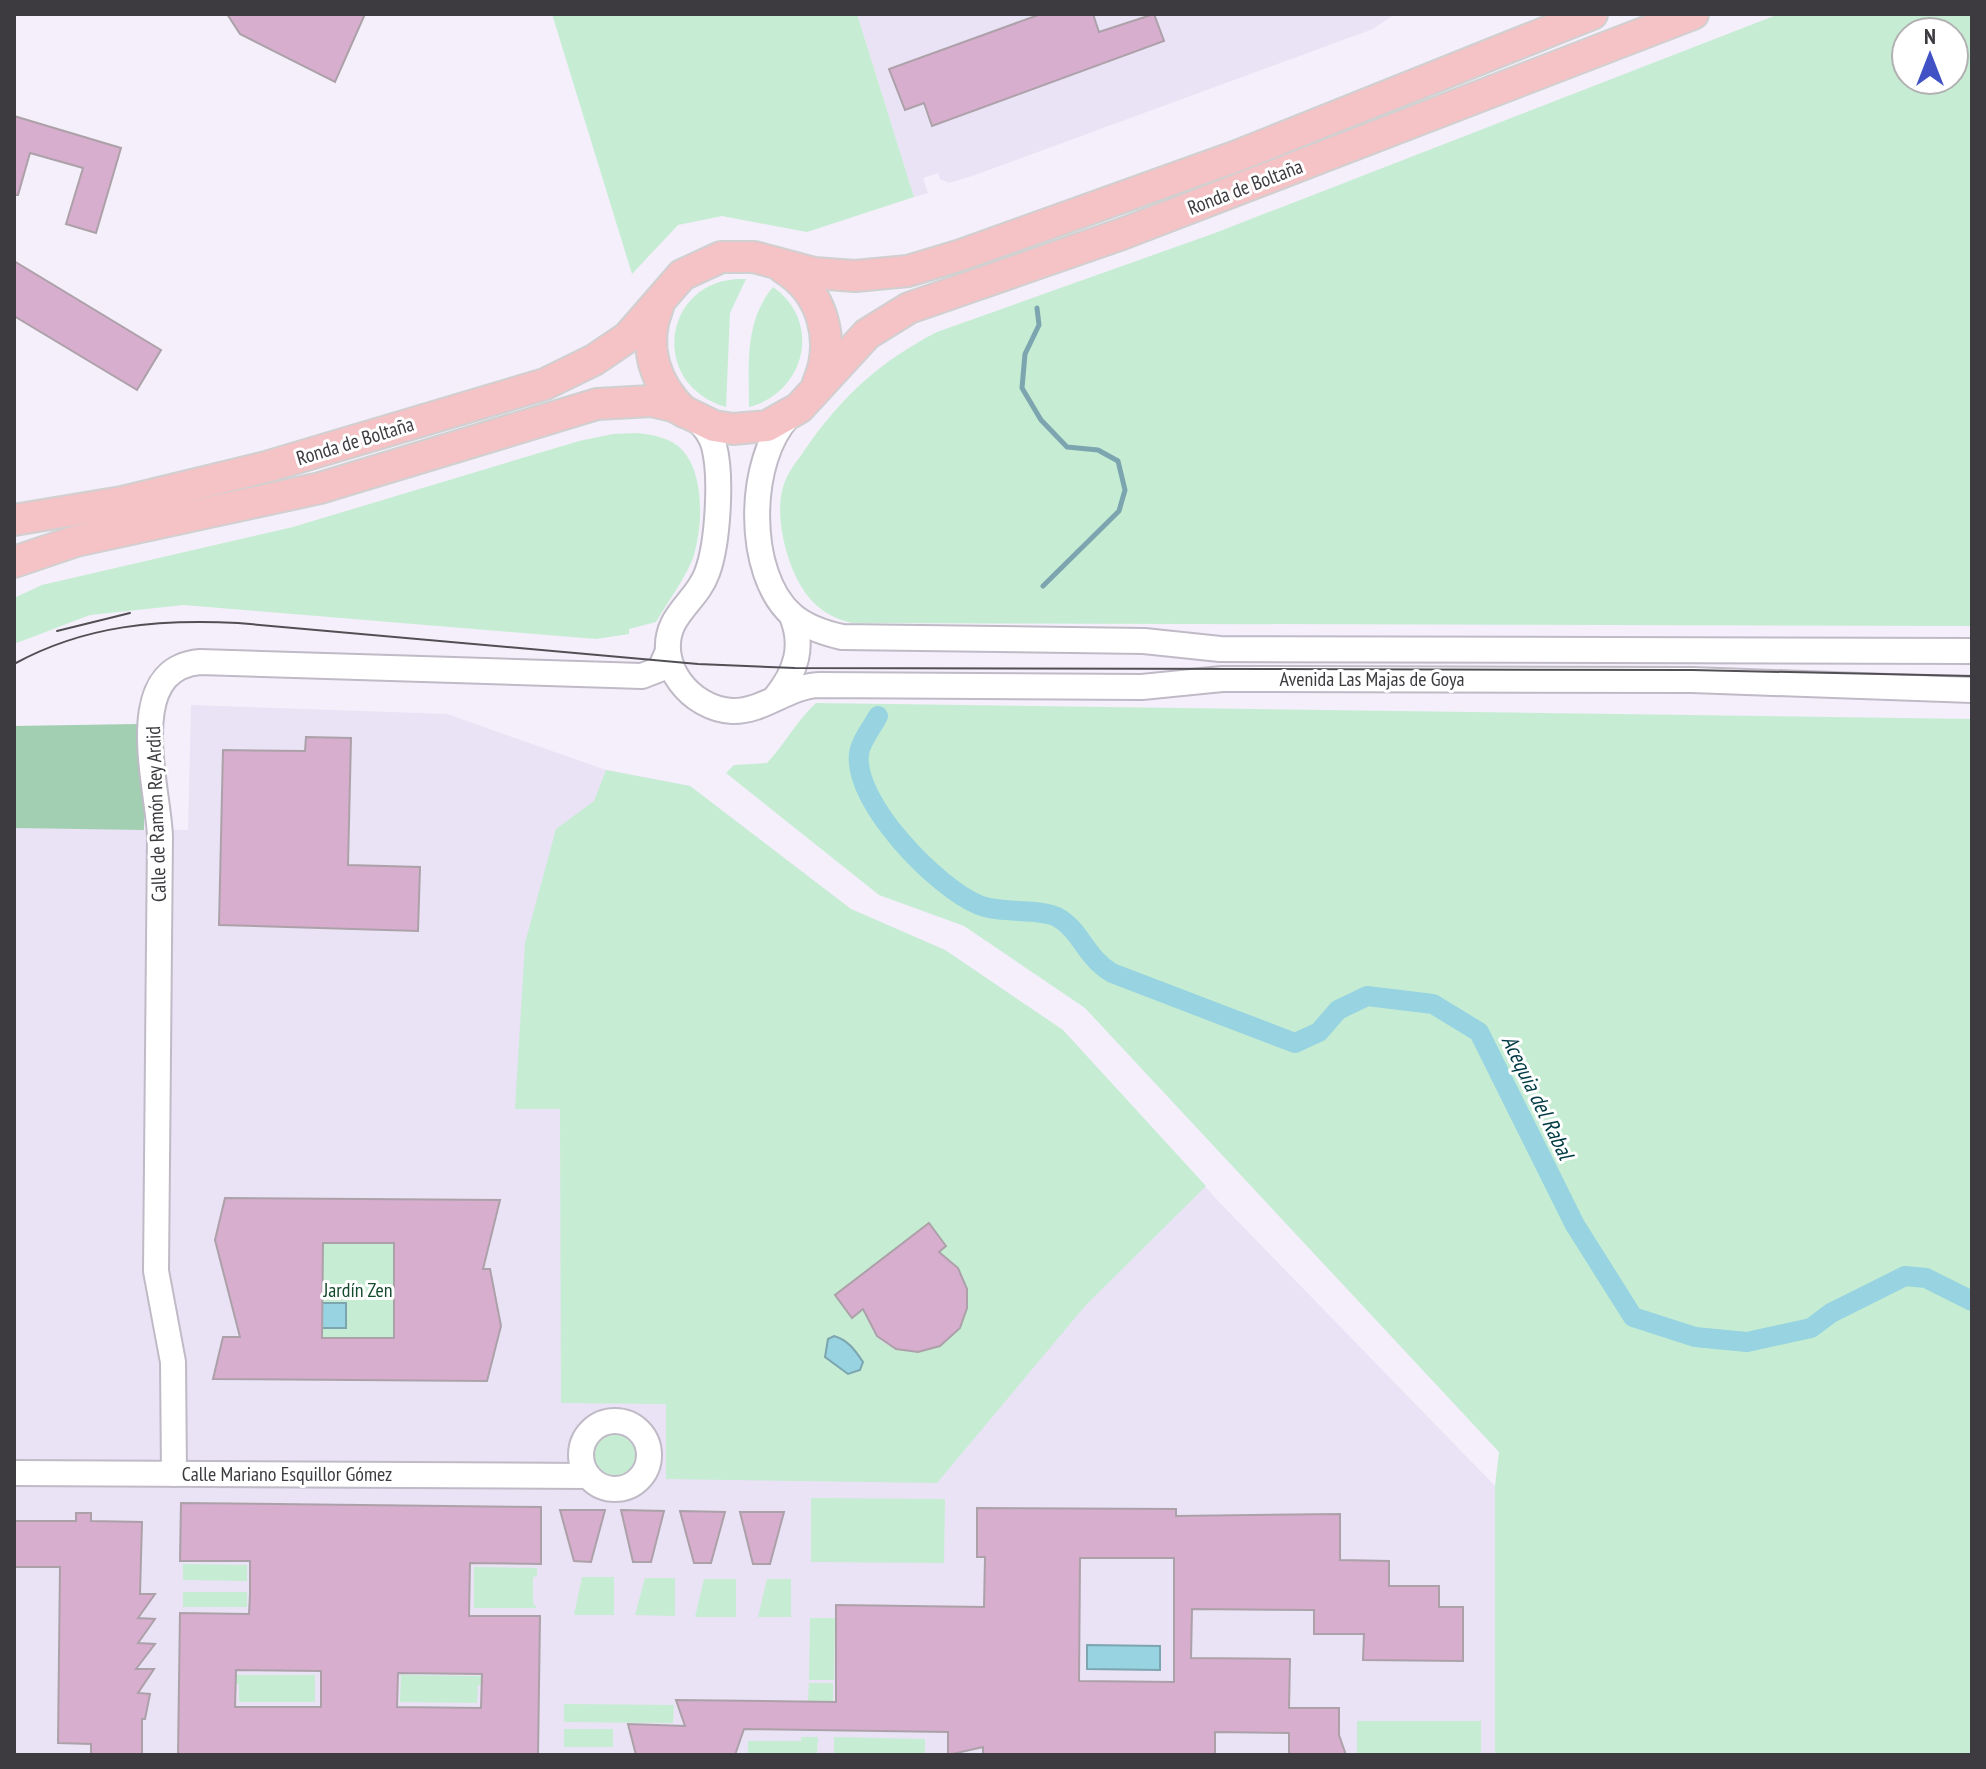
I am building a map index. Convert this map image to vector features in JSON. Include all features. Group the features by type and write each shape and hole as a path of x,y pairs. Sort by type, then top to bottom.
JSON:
{"main road":[{"name":"Ronda de Boltaña","path":"14,520 122,502 266,467 545,384 587,365 628,337 682,275 707,261 737,256 767,260 814,273 846,276 889,274 928,266 1237,156 1592,14"},
{"name":"Ronda de Boltaña","path":"14,562 76,541 320,488 597,404 651,401 723,428 755,429 789,416 867,334 909,308 1122,234 1693,14"},
{"name":"Ronda de Boltaña","path":"767,260 804,283 823,319 827,349 816,387"},
{"path":"664,295 653,324 651,351 665,391 692,417"}],"street":[{"name":"Avenida Las Majas de Goya","path":"775,698 792,674 797,657 797,634 791,614 767,577 758,526 761,474 774,435 789,416"},
{"path":"668,651 672,625 707,575 714,541 716,455 711,437 692,417"},
{"name":"Avenida Las Majas de Goya","path":"791,614 830,634 867,640 1144,641 1220,649 1972,651"},
{"name":"Avenida Las Majas de Goya","path":"668,651 673,669 683,686 708,706 741,711 811,685 1142,687 1222,679 1692,680 1972,690"},
{"name":"Calle de Ramón Rey Ardid","path":"174,1474 173,1362 156,1271 160,824 151,778 152,714 156,691 177,667 200,662 642,676 660,669 668,651"},
{"name":"Calle Mariano Esquillor Gómez","path":"14,1473 561,1476 585,1468"}],"shaded area":[{"path":"857,14 1395,14 1373,29 975,175 949,183 940,179 938,173 923,178 928,193 914,197"},
{"path":"191,705 447,714 606,770 690,786 851,909 945,950 1063,1030 1221,1204 1495,1486 1495,1755 14,1755 14,828 188,830"}],"green space":[{"path":"552,14 857,14 914,197 807,232 722,216 678,225 632,274"},
{"path":"1779,14 1972,14 1972,626 852,623 841,620 815,604 792,568 780,515 781,494 786,479 820,429 864,381 898,355 937,332 1215,233"},
{"path":"746,279 730,313 726,407 701,394 684,376 676,355 675,332 683,311 697,294 718,282"},
{"path":"773,287 789,302 798,319 802,337 801,355 783,387 768,399 749,407 749,359 753,329 757,314"},
{"path":"638,433 669,440 687,456 698,484 700,515 693,558 681,583 656,622 629,629 629,634 596,639 184,605 90,615 14,644 14,598 42,585 293,527 579,441"},
{"path":"816,703 1972,719 1972,1755 1495,1755 1495,1486 1499,1452 1085,1008 964,926 879,895 726,773 734,765 767,763"},
{"path":"137,724 147,735 144,830 14,828 14,726"},
{"path":"606,770 690,786 851,909 945,950 1063,1030 1206,1186 1085,1306 937,1483 666,1479 666,1404 561,1403 560,1109 515,1109 525,943 556,829 594,801","holes":["929,1224 939,1253 966,1285 966,1309 960,1324 950,1336 922,1351 907,1351 891,1347 877,1337 863,1309 852,1317 835,1294"]},
{"name":"Jardín Zen","path":"323,1243 394,1243 394,1338 322,1338"},
{"path":"614,1431 631,1438 638,1455 631,1472 614,1479 597,1472 590,1455 597,1438"},
{"path":"811,1498 945,1499 944,1563 811,1562"},
{"path":"183,1564 247,1565 247,1581 183,1580"},
{"path":"474,1567 537,1568 537,1576 533,1577 533,1603 537,1608 474,1608"},
{"path":"582,1577 614,1577 614,1615 574,1615"},
{"path":"645,1578 675,1578 675,1616 635,1615"},
{"path":"704,1579 736,1579 736,1617 695,1617"},
{"path":"767,1579 791,1579 791,1617 758,1617"},
{"path":"183,1592 247,1592 247,1607 183,1607"},
{"path":"810,1618 835,1618 834,1680 809,1680"},
{"path":"181,1675 315,1675 315,1702 239,1702 239,1684 181,1684"},
{"path":"401,1675 536,1677 536,1686 478,1685 477,1703 400,1702"},
{"path":"809,1683 833,1683 833,1702 808,1701"},
{"path":"564,1704 674,1705 673,1723 564,1722"},
{"path":"1357,1721 1481,1721 1481,1755 1357,1755"},
{"path":"564,1729 613,1729 613,1747 564,1747"},
{"path":"801,1737 818,1737 817,1755 748,1755 748,1741 801,1741"},
{"path":"834,1737 925,1739 925,1755 834,1755"}],"water":[{"path":"322,1303 346,1303 346,1328 322,1328"},
{"path":"834,1336 857,1353 863,1362 860,1370 848,1374 825,1357 828,1339"},
{"path":"1087,1645 1160,1646 1160,1670 1087,1669"}],"building":[{"path":"227,14 365,14 335,82 240,34"},
{"path":"1041,14 1093,14 1099,32 1154,14 1164,41 932,126 924,103 905,110 889,69"},
{"path":"14,116 121,148 96,233 66,224 83,168 30,153 18,195 14,195"},
{"path":"14,261 161,350 137,390 14,316"},
{"path":"306,737 351,738 348,865 420,867 418,931 219,925 223,750 305,751"},
{"path":"225,1198 500,1200 483,1269 490,1269 501,1326 487,1381 213,1379 223,1337 240,1337 215,1240","holes":["323,1243 394,1243 394,1338 322,1338"]},
{"path":"929,1223 946,1246 939,1252 958,1268 967,1289 967,1308 960,1328 940,1346 918,1352 896,1349 877,1336 863,1309 852,1318 835,1295"},
{"path":"181,1503 541,1507 541,1564 470,1563 469,1616 540,1616 538,1755 178,1755 180,1613 249,1614 250,1594 250,1561 180,1561","holes":["236,1670 321,1671 321,1707 235,1707","398,1673 482,1674 481,1708 397,1707"]},
{"path":"977,1508 1176,1509 1176,1516 1340,1514 1340,1560 1389,1561 1389,1586 1439,1586 1439,1607 1463,1607 1463,1661 1363,1660 1364,1634 1314,1634 1314,1610 1192,1609 1191,1658 1290,1659 1289,1708 1339,1708 1339,1735 1346,1755 1289,1755 1289,1733 1215,1732 1215,1755 983,1755 983,1747 948,1755 948,1732 744,1729 735,1755 636,1755 628,1724 685,1726 676,1700 836,1702 836,1605 984,1607 985,1557 977,1557","holes":["1080,1558 1174,1558 1174,1682 1079,1681"]},
{"path":"560,1510 605,1510 591,1562 574,1561"},
{"path":"621,1510 664,1511 651,1562 633,1562"},
{"path":"680,1511 725,1512 711,1563 694,1563"},
{"path":"740,1512 784,1512 770,1564 753,1564"},
{"path":"76,1513 91,1513 91,1521 142,1522 140,1594 155,1594 138,1618 155,1619 138,1643 155,1644 136,1669 154,1669 138,1693 150,1694 145,1719 142,1719 142,1755 91,1755 91,1744 58,1743 60,1567 14,1567 14,1521 76,1521"}],"waterway":[{"path":"1037,308 1039,325 1025,354 1022,388 1041,420 1067,447 1098,450 1118,461 1125,490 1119,511 1043,586"},
{"name":"Acequia del Rabal","path":"878,716 859,754 861,774 869,795 883,818 921,862 962,896 979,905 1057,917 1112,973 1295,1043 1319,1032 1338,1010 1367,996 1433,1004 1479,1032 1575,1225 1633,1317 1695,1337 1747,1342 1811,1328 1831,1313 1905,1276 1926,1278 1972,1301"}],"tram line":[{"path":"57,631 130,613"},
{"path":"14,664 41,651 95,633 151,624 209,622 698,664 795,668 1692,670 1972,676"}]}
